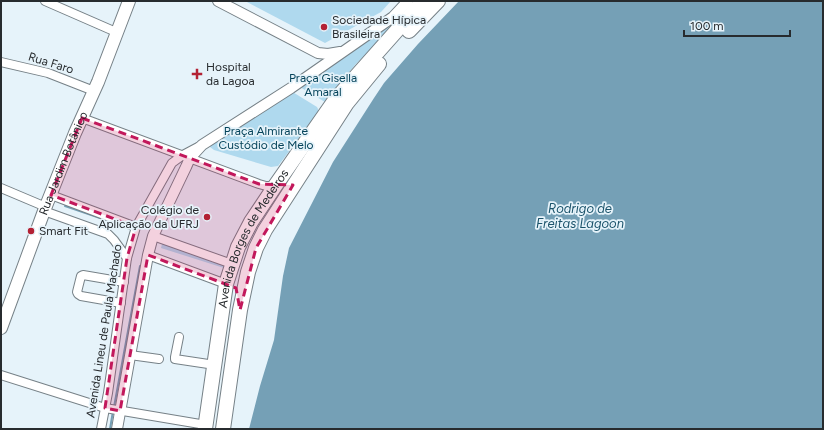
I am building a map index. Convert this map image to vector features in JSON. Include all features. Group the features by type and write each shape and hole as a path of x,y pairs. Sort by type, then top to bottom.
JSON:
{"highway":[{"name":"Avenida Borges de Medeiros","path":"208,428 226,284 238,247 251,222 335,100 423,1"},
{"name":"Avenida Borges de Medeiros","path":"223,429 240,310 248,272 256,248 265,230 347,103 390,51 438,1"},
{"path":"232,264 237,269 236,295 240,310"}],"main road":[{"name":"Rua Jardim Botânico","path":"1,328 45,209 129,1"}],"street":[{"path":"45,1 116,32"},
{"path":"218,1 318,53 328,54 344,51"},
{"name":"Avenida Lineu de Paula Machado","path":"101,429 106,408 127,258 136,227 172,163 186,156 344,51 393,17 408,1"},
{"path":"309,75 318,53"},
{"name":"Rua Faro","path":"1,62 48,73 94,90"},
{"path":"82,118 259,184 275,186 294,185"},
{"name":"Avenida Lineu de Paula Machado","path":"117,429 148,255 153,236 186,156"},
{"path":"1,188 45,209 108,234 127,258"},
{"path":"51,195 136,227"},
{"path":"153,236 232,264"},
{"path":"148,255 226,284"},
{"path":"121,303 81,296 77,292 81,276 83,275 124,282"},
{"path":"179,337 175,359 215,365"},
{"path":"130,355 159,359"},
{"path":"1,375 106,408 208,428"}],"highlighted area":[{"path":"82,118 259,184 293,185 256,248 240,310 236,288 148,255 120,411 105,408 127,258 136,227 51,195"}],"green space":[{"name":"Sociedade Hípica Brasileira","path":"245,1 391,1 381,12 325,43"},
{"name":"Praça Gisella Amaral","path":"388,26 390,28 388,31 355,65 325,102 300,87"},
{"name":"Praça Almirante Custódio de Melo","path":"291,91 317,107 318,113 278,166 271,167 214,150 210,147 210,144"},
{"path":"163,240 227,262 224,268 161,248"}],"water":[{"name":"Rodrigo de Freitas Lagoon","path":"459,1 823,1 823,429 249,429 274,340 283,276 289,248 333,162 384,83 418,44"}],"waterway":[{"path":"65,206 103,219"},
{"path":"114,407 140,266"},
{"path":"110,429 113,411"}],"place":[{"name":"Sociedade Hípica Brasileira","path":"324,27"},
{"name":"Hospital da Lagoa","path":"197,74"},
{"name":"Colégio de Aplicação da UFRJ","path":"207,217"},
{"name":"Smart Fit","path":"31,231"}]}
